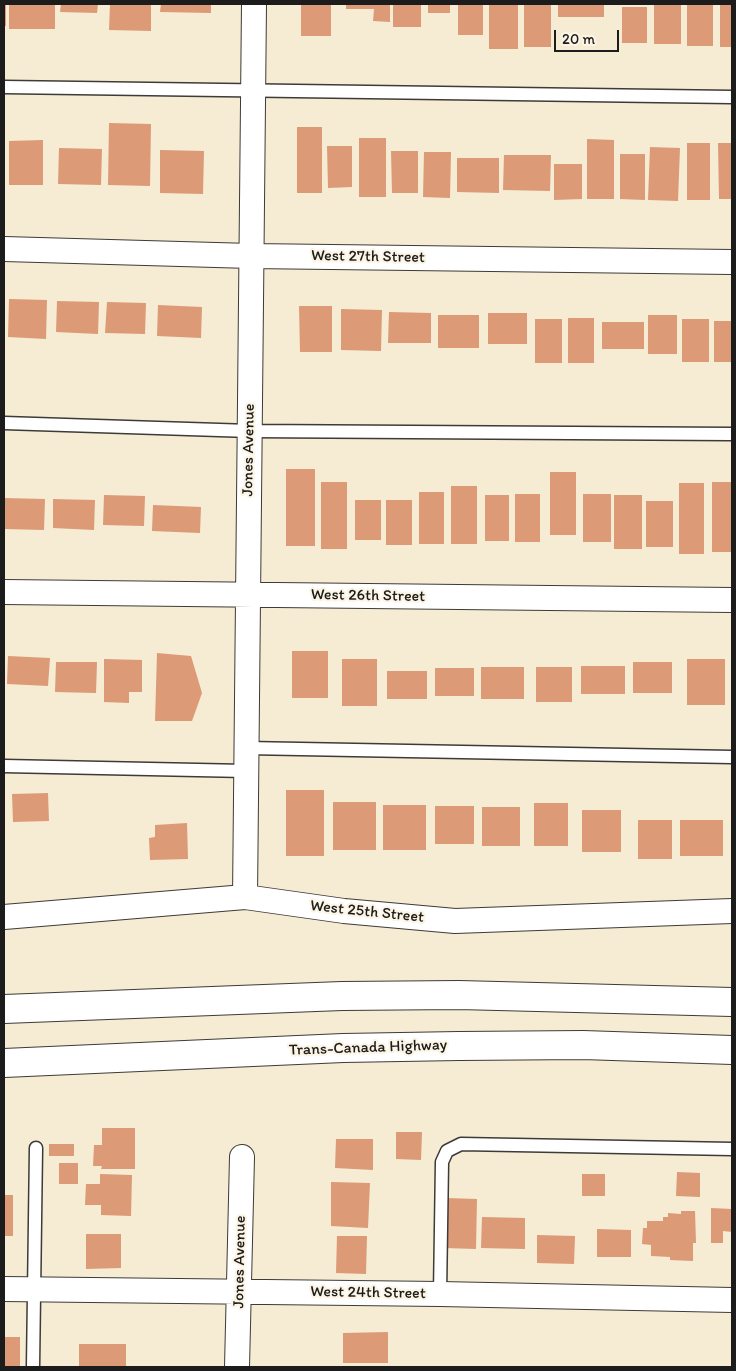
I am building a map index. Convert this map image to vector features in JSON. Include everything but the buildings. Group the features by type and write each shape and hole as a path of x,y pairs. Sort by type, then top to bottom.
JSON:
{"highway":[{"path":"584,997 732,991"},
{"path":"4,1009 342,996 459,995 732,1002"},
{"name":"Trans-Canada Highway","path":"4,1063 314,1049 440,1046 583,1045 700,1048 732,1051"}],"street":[{"name":"Jones Avenue","path":"245,897 254,4"},
{"name":"West 27th Street","path":"4,249 251,256 732,262"},
{"name":"West 26th Street","path":"4,592 732,600"},
{"name":"West 25th Street","path":"4,917 245,897 344,911 455,921 732,911"},
{"name":"Jones Avenue","path":"237,1367 242,1156"},
{"name":"West 24th Street","path":"4,1289 440,1294 732,1300"}],"lane":[{"path":"4,87 732,97"},
{"path":"4,424 250,431 732,434"},
{"path":"4,766 246,759 732,756"},
{"path":"440,1294 442,1162 448,1151 461,1144 732,1149"},
{"path":"33,1367 36,1148"}]}
